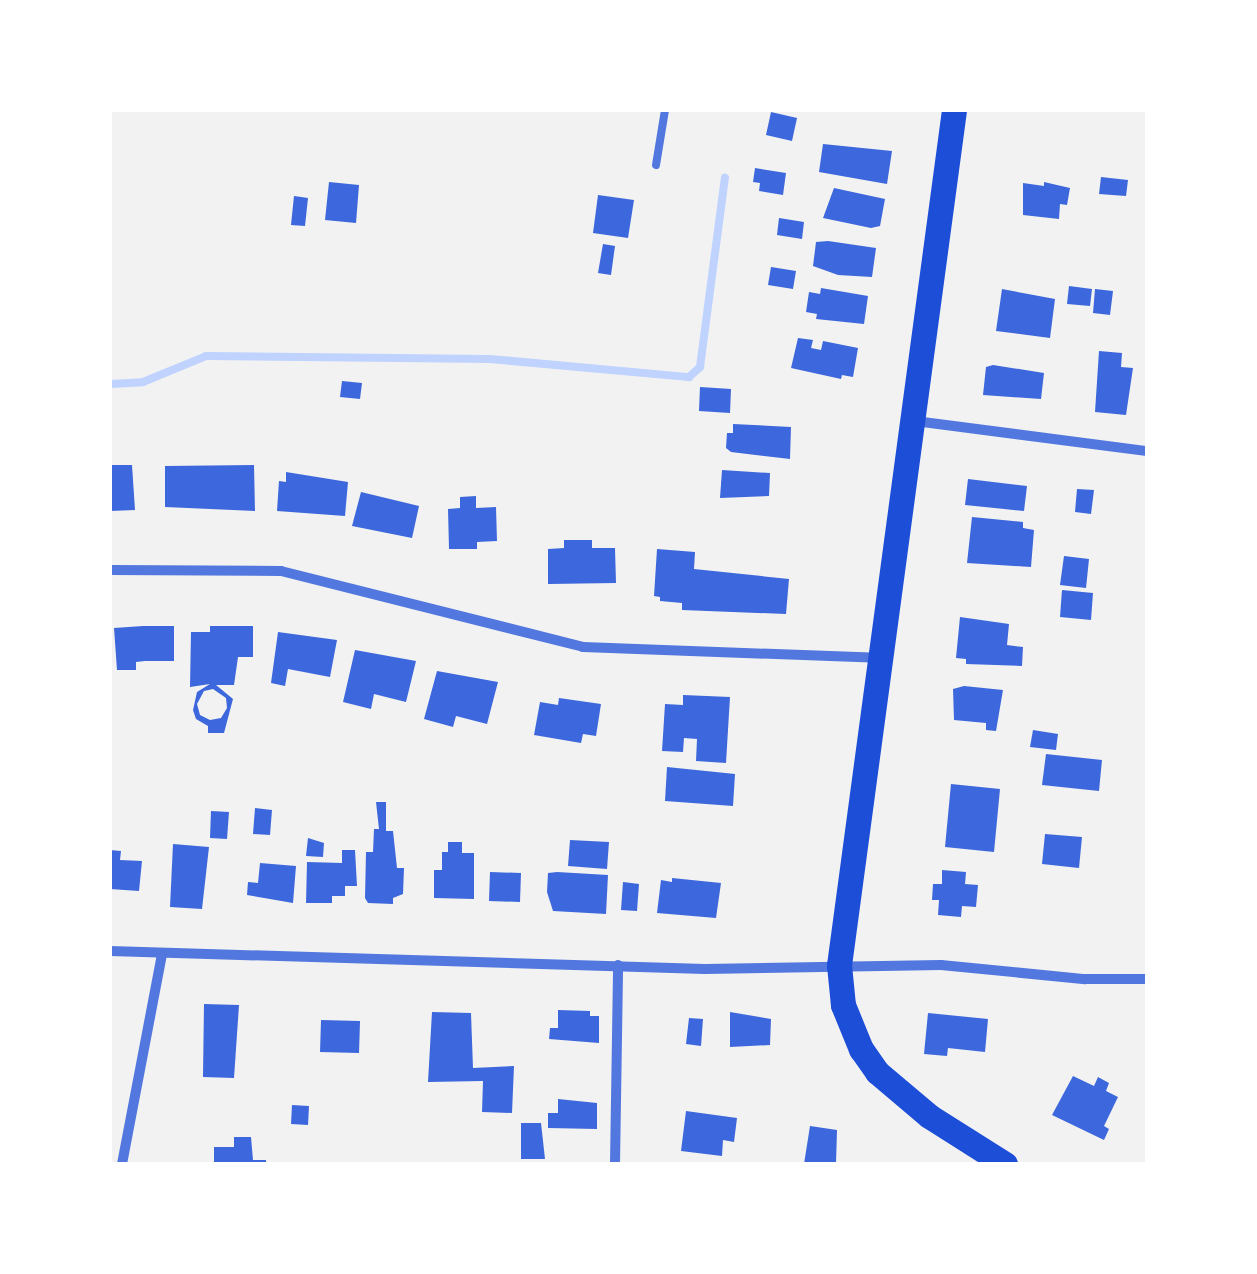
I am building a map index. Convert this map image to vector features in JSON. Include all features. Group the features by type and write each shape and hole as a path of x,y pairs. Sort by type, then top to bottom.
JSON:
{"main road":[{"path":"954,110 909,420 839,966 843,1005 877,1072 930,1116 1006,1164"}],"street":[{"path":"909,420 1147,451"},
{"path":"110,570 280,572 583,646 878,658"},
{"path":"110,951 705,969 941,964 1085,978 1147,979"},
{"path":"122,1164 162,954"},
{"path":"616,1164 618,964"}],"lane":[{"path":"656,165 665,110"}],"building":[{"path":"771,112 797,118 792,141 766,135"},
{"path":"823,144 892,151 887,184 819,172"},
{"path":"755,168 786,173 783,195 759,191 760,183 753,182"},
{"path":"1101,177 1128,180 1126,196 1099,194"},
{"path":"329,182 359,185 356,223 325,220"},
{"path":"1044,182 1070,188 1067,205 1060,204 1059,219 1023,215 1023,183 1044,186"},
{"path":"834,188 885,199 880,226 871,228 823,218"},
{"path":"598,195 634,200 628,238 593,233"},
{"path":"294,196 308,198 305,226 291,225"},
{"path":"779,218 804,222 802,239 777,235"},
{"path":"816,242 876,248 872,277 838,275 813,266"},
{"path":"603,244 615,246 611,275 598,273"},
{"path":"771,267 796,271 793,289 768,285"},
{"path":"1069,286 1092,289 1090,306 1067,304"},
{"path":"821,288 868,296 864,324 816,319 817,314 806,312 809,292 820,294"},
{"path":"1002,289 1055,299 1050,338 996,331"},
{"path":"1095,289 1113,291 1110,315 1093,313"},
{"path":"798,338 813,340 811,348 821,350 823,341 858,348 853,377 842,375 841,379 791,368"},
{"path":"1099,351 1122,353 1121,367 1133,368 1126,415 1095,412"},
{"path":"986,367 1044,373 1041,399 983,395"},
{"path":"342,381 362,383 360,399 340,397"},
{"path":"700,387 731,389 730,413 699,411"},
{"path":"733,424 791,427 790,459 731,452 726,448 727,433 733,433"},
{"path":"110,465 132,465 135,510 110,511"},
{"path":"254,465 255,511 165,507 165,466"},
{"path":"722,470 770,473 769,496 720,498"},
{"path":"286,472 348,482 345,516 277,511 279,481 286,482"},
{"path":"968,479 1027,486 1024,511 965,505"},
{"path":"1077,489 1094,490 1091,514 1075,512"},
{"path":"361,492 419,506 412,538 352,526"},
{"path":"476,496 476,508 496,507 497,541 477,542 477,549 449,549 448,509 460,508 460,497"},
{"path":"972,517 1023,522 1023,528 1034,530 1031,567 967,563"},
{"path":"564,540 592,540 592,548 615,548 616,583 548,584 548,549 564,548"},
{"path":"657,549 695,552 694,569 789,579 786,614 682,610 682,603 660,601 660,597 654,596"},
{"path":"1064,556 1089,559 1086,588 1060,585"},
{"path":"1062,590 1093,593 1091,620 1060,617"},
{"path":"960,617 1009,624 1007,645 1023,647 1022,666 966,664 966,659 956,658"},
{"path":"174,626 174,661 136,662 136,670 117,670 114,628"},
{"path":"210,626 253,626 253,657 238,657 234,685 216,685 233,699 224,733 208,733 208,726 196,719 193,710 197,692 210,684 190,687 191,632 210,632","holes":["213,689 226,698 227,708 221,718 210,720 200,715 197,704 204,691"]},
{"path":"278,632 337,640 330,677 288,669 285,686 271,683"},
{"path":"355,650 416,661 406,702 374,694 371,709 343,702"},
{"path":"437,671 498,682 487,724 456,716 453,727 424,719"},
{"path":"964,686 1003,690 996,731 986,730 986,723 954,720 953,689"},
{"path":"683,695 730,697 726,763 696,761 697,739 684,738 683,752 662,751 665,704 683,705"},
{"path":"559,698 601,704 596,736 583,734 581,743 534,735 540,702 558,705"},
{"path":"1033,730 1058,734 1056,750 1030,747"},
{"path":"1046,754 1102,760 1099,791 1042,785"},
{"path":"667,767 735,774 733,806 665,801"},
{"path":"951,784 1000,789 994,852 945,847"},
{"path":"376,802 386,802 386,831 393,831 397,868 404,868 403,894 393,898 393,904 368,903 365,898 366,852 373,852 374,829 379,829"},
{"path":"255,808 272,810 270,835 253,834"},
{"path":"211,811 229,812 227,839 210,838"},
{"path":"1045,834 1082,837 1079,868 1042,864"},
{"path":"308,838 324,843 323,857 306,856"},
{"path":"570,840 609,842 607,869 568,866"},
{"path":"448,842 462,842 462,853 474,853 474,899 434,898 434,870 442,870 442,852 448,852"},
{"path":"173,844 209,847 202,909 170,907"},
{"path":"110,850 121,851 120,860 142,861 139,891 110,889"},
{"path":"342,850 355,850 357,886 345,886 345,896 332,896 332,903 306,903 307,862 342,863"},
{"path":"260,863 296,866 293,903 247,895 248,882 258,883"},
{"path":"942,870 966,872 965,884 978,885 976,907 962,906 961,917 938,915 939,900 932,900 933,884 942,884"},
{"path":"490,872 521,873 520,902 489,901"},
{"path":"548,873 608,875 606,914 553,911 547,892"},
{"path":"672,878 721,883 716,918 657,913 661,880 672,882"},
{"path":"623,882 639,884 637,911 621,910"},
{"path":"204,1004 239,1005 234,1078 203,1077"},
{"path":"558,1010 590,1011 590,1016 599,1016 599,1043 549,1039 550,1028 558,1028"},
{"path":"432,1012 471,1013 473,1068 514,1066 512,1113 482,1112 483,1081 428,1082"},
{"path":"730,1012 771,1019 770,1045 730,1047"},
{"path":"928,1013 988,1019 985,1052 948,1048 947,1056 924,1054"},
{"path":"689,1018 703,1019 701,1046 686,1044"},
{"path":"321,1020 360,1021 359,1053 320,1052"},
{"path":"1073,1076 1094,1086 1098,1077 1109,1083 1106,1091 1118,1097 1104,1126 1109,1129 1104,1140 1052,1115"},
{"path":"558,1099 597,1103 597,1129 548,1128 548,1113 558,1113"},
{"path":"292,1105 309,1106 308,1125 291,1124"},
{"path":"686,1111 737,1118 734,1142 723,1140 722,1156 681,1151"},
{"path":"521,1123 541,1123 545,1159 521,1159"},
{"path":"810,1126 837,1130 836,1162 804,1164"},
{"path":"234,1137 251,1137 253,1160 266,1160 266,1164 214,1164 214,1147 234,1147"}],"waterway":[{"path":"110,384 143,382 206,356 490,359 689,377 700,367 725,178"}]}
